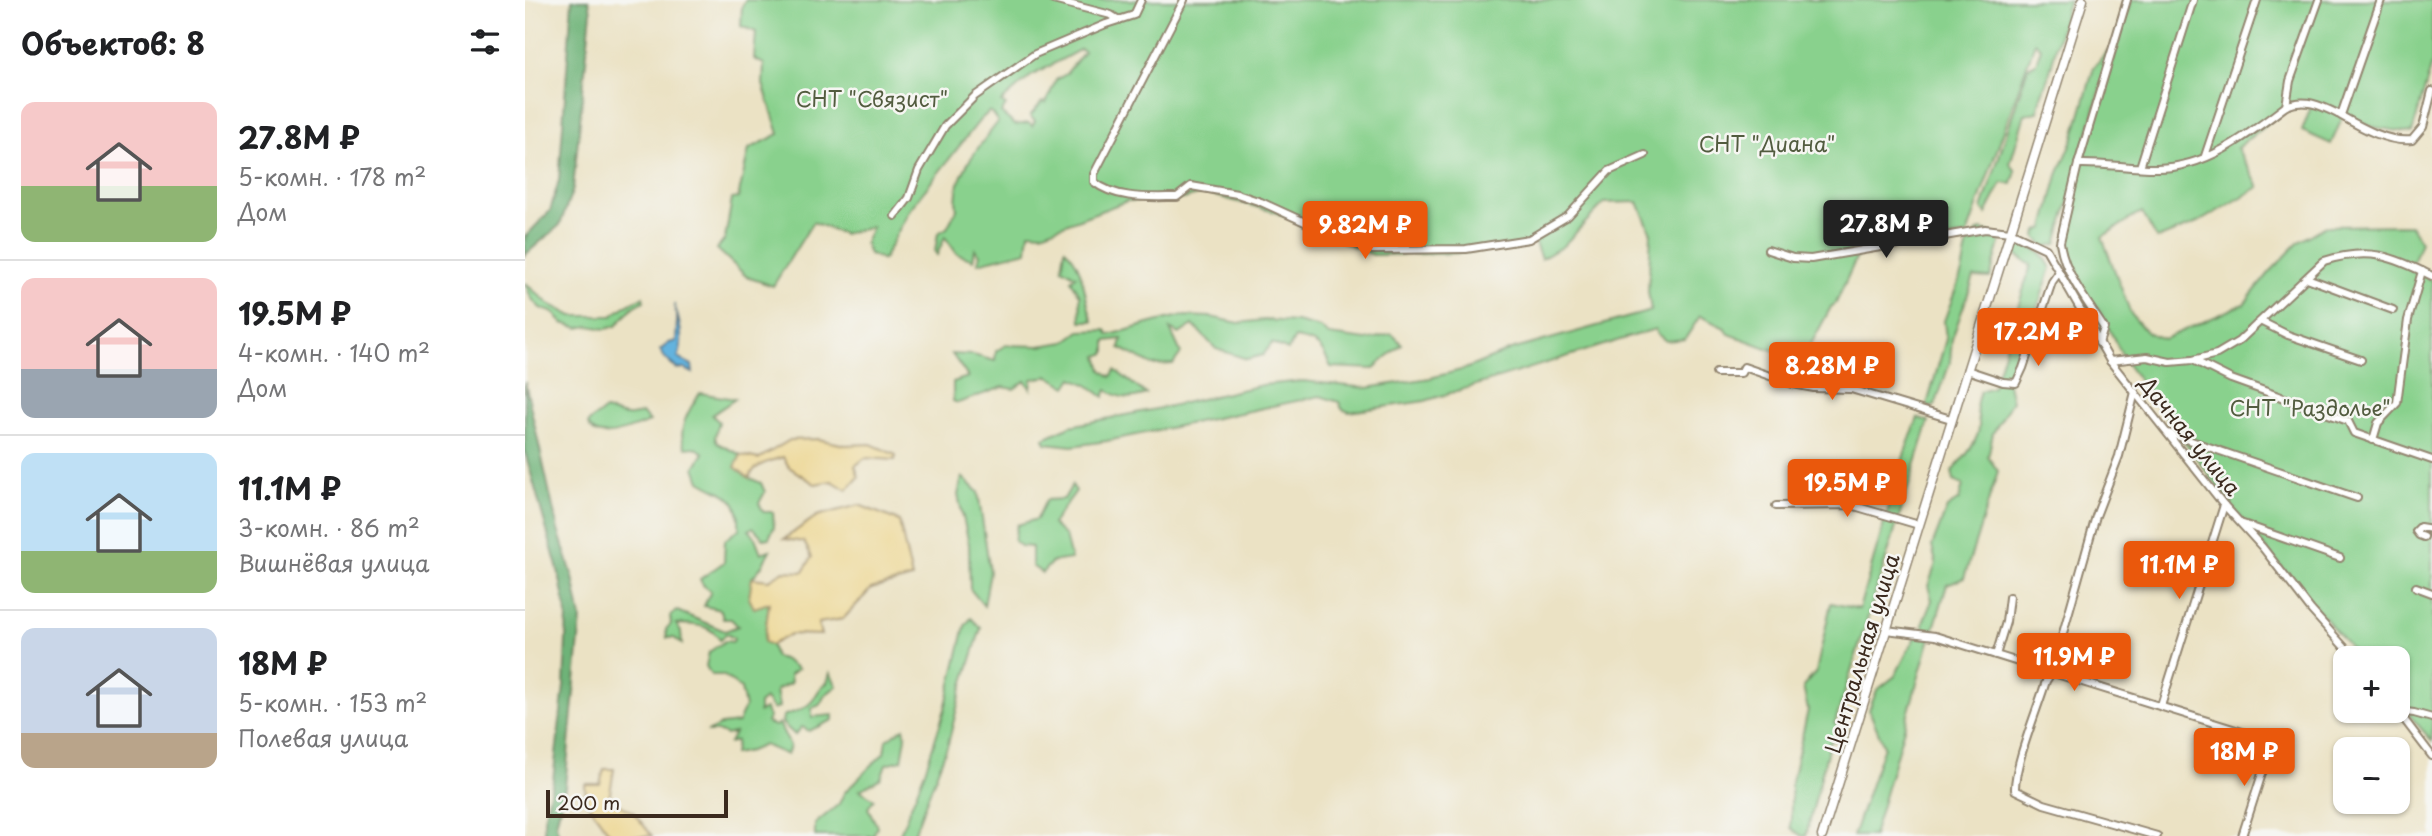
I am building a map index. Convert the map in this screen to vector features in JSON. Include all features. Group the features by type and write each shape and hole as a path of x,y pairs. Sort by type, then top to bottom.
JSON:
{"street":[{"path":"1053,0 1111,15 1119,20"},
{"path":"895,216 909,198 919,170 945,126 975,96 1035,54 1134,15 1141,0"},
{"path":"1184,0 1094,174 1094,182 1102,188 1131,197 1177,197 1191,186 1237,194 1261,202 1373,250 1466,249 1529,239 1568,216 1609,172 1646,155"},
{"name":"Центральная улица","path":"1822,836 2083,0"},
{"path":"2099,343 2103,328 2071,274 2061,252 2060,242 2078,164 2127,0"},
{"path":"2140,167 2193,0"},
{"path":"2205,156 2257,0"},
{"path":"2286,106 2290,81 2319,0"},
{"path":"2338,114 2343,112 2346,105 2381,0"},
{"path":"2078,164 2103,163 2156,168 2180,165 2234,145 2286,106 2299,100 2338,114 2375,133 2404,141 2412,140 2423,127 2432,91"},
{"path":"1768,250 1793,258 1811,260 1985,229 2010,232"},
{"name":"Дачная улица","path":"2010,232 2046,249 2110,361 2224,505 2343,646"},
{"path":"2110,361 2147,357 2170,362 2217,354 2239,341 2262,322 2324,261 2340,256 2383,254 2432,276"},
{"path":"2373,440 2378,423 2397,403 2408,320 2422,271"},
{"path":"1967,370 2003,382 2016,383 2024,368 2052,282 2059,272"},
{"path":"2307,278 2393,310"},
{"path":"2262,322 2288,335 2361,360"},
{"path":"2193,360 2231,379 2348,421 2354,433 2432,460"},
{"path":"1716,373 1741,373 1744,367 1793,384 1814,388 1851,389 1951,419"},
{"path":"2135,393 2119,456 2097,516 2052,672 2046,681 2023,754 2015,790 2044,804 2157,836"},
{"path":"2166,432 2357,498"},
{"path":"2161,706 2224,505"},
{"path":"1776,506 1851,506 1919,525"},
{"path":"2240,523 2340,558"},
{"path":"2424,537 2416,531 2420,527 2432,528"},
{"path":"2416,587 2432,593"},
{"path":"1996,655 2006,622 2009,597"},
{"path":"1886,630 1935,636 2265,739 2269,747 2242,836"},
{"path":"2410,713 2432,718"},
{"path":"2406,723 2432,756"}],"green space":[{"path":"572,0 589,0 591,12 573,189 560,225 525,255 525,237 550,211 559,180"},
{"name":"СНТ \"Диана\"","path":"746,0 2069,0 2038,112 2025,114 2010,164 2016,171 2012,184 2002,183 1986,214 1982,209 2028,67 2036,63 2041,48 2035,42 1967,235 1858,254 1836,303 1831,307 1802,361 1729,334 1725,328 1700,316 1685,339 1666,341 1655,329 1425,401 1349,412 1342,409 1339,402 1320,396 1072,446 1046,443 1044,438 1070,426 1262,385 1303,381 1367,388 1430,378 1465,369 1511,350 1651,311 1648,291 1651,233 1638,202 1604,203 1563,246 1541,259 1534,241 1463,253 1373,255 1275,212 1205,193 1183,199 1127,201 1042,233 1029,232 1027,251 978,263 980,255 975,249 973,260 957,254 945,237 937,255 935,252 938,233 947,228 957,209 956,197 963,174 998,122 990,111 910,209 883,260 869,254 865,243 872,227 843,234 813,222 773,286 747,277 717,249 725,239 732,199 738,198 749,149 779,134 763,84 764,64 754,59 756,32 741,26 742,6","holes":["1081,49 1084,52 1066,74 1056,80 1046,103 1042,102 1030,116 1035,121 1032,126 1029,123 1015,125 1001,113 1006,105 1001,102 1031,76"]},
{"name":"СНТ \"Раздолье\"","path":"2131,0 2432,0 2432,64 2412,133 2373,127 2344,114 2331,144 2302,131 2311,107 2287,108 2237,148 2259,187 2195,224 2157,239 2142,212 2102,237 2131,314 2146,332 2164,339 2244,304 2299,242 2326,226 2410,225 2421,242 2410,270 2432,280 2432,741 2410,716 2410,646 2349,646 2248,528 2126,363 2107,325 2087,298 2064,248 2084,157"},
{"path":"2107,51 2109,58 2057,244 2044,247 2036,237 2037,232 2044,228 2058,175 2074,137 2094,67"},
{"path":"1982,230 1997,235 2000,243 1990,278 1974,277 1952,339 1950,362 1935,406 1926,408 1946,339 1944,321 1962,272 1968,242"},
{"path":"2014,244 2036,250 2051,268 2027,337 2022,338 2008,384 2012,401 1993,433 1988,457 1998,471 1964,578 1947,585 1933,632 1924,631 1923,623 1932,600 1928,586 1936,563 1932,546 1947,508 1959,500 1963,485 1954,481 1952,471 1977,436 1980,391 1993,387 2031,265 2011,252"},
{"path":"1065,249 1077,264 1093,321 1081,321 1080,295 1071,280 1076,276 1062,268"},
{"path":"525,283 549,304 572,316 612,316 643,297 644,301 632,308 616,326 606,329 589,326 579,328 562,323 554,313 540,308 531,298"},
{"path":"1182,316 1211,317 1239,323 1264,320 1297,322 1320,328 1329,335 1366,340 1392,334 1402,344 1373,369 1331,367 1321,349 1309,341 1295,338 1288,350 1272,343 1263,355 1247,359 1216,349 1193,325 1179,334 1170,329 1181,353 1173,364 1152,365 1120,348 1122,339 1106,341 1106,353 1098,356 1102,370 1111,377 1115,370 1146,394 1140,396 1126,398 1107,390 1104,397 1073,378 1067,387 1049,376 1032,379 1031,389 1025,381 1014,389 1003,387 958,403 953,401 953,382 968,377 952,354 973,355 995,361 996,351 1006,345 1039,346 1065,342 1080,331 1106,330 1109,335"},
{"path":"525,382 581,618 565,787 556,824 559,836 544,836 544,818 553,780 564,686 567,615 559,574 525,452"},
{"path":"700,393 735,399 712,415 719,422 715,437 717,443 741,455 735,467 761,483 765,492 759,503 763,512 773,512 774,527 769,538 764,539 753,527 749,530 754,535 761,553 770,550 752,578 769,603 764,642 771,645 775,657 798,669 790,674 791,683 776,690 779,707 773,710 765,699 759,704 759,712 765,709 769,717 767,723 775,726 779,723 790,746 787,755 764,745 734,754 736,741 729,743 734,733 726,735 707,732 721,725 738,723 745,707 741,689 723,675 711,675 706,666 709,652 725,641 733,642 734,638 726,634 720,640 706,628 676,624 681,632 682,644 674,638 667,638 666,629 671,624 670,616 677,611 725,631 738,626 731,619 723,619 721,610 704,606 711,591 700,579 724,562 725,540 739,529 739,517 734,502 729,497 700,481 695,467 704,453 695,447 686,448 683,441 685,420"},
{"path":"605,410 628,416 642,413 650,422 626,431 599,434 588,424"},
{"path":"1918,418 1929,421 1835,723 1846,737 1844,740 1830,741 1806,836 1802,836 1791,828 1791,785 1808,710 1803,687 1816,672 1831,603 1859,609 1905,452"},
{"path":"962,477 978,492 990,572 984,606 970,589 969,544 958,495"},
{"path":"1072,485 1076,491 1052,524 1065,536 1071,559 1052,562 1042,573 1032,566 1032,547 1021,546 1014,541 1017,525 1037,519 1046,500 1064,499"},
{"path":"971,618 981,628 948,744 913,836 899,836 925,771 945,709 965,626"},
{"path":"1915,637 1930,638 1873,836 1853,836 1884,746 1869,710 1877,690 1895,676"},
{"path":"830,673 837,686 825,695 820,705 812,708 812,717 833,715 833,720 809,731 802,727 795,735 782,723 783,716 810,703 827,683"},
{"path":"904,728 906,737 902,760 886,764 881,778 860,790 874,799 868,808 877,826 873,836 815,836 815,824 839,804 844,793 884,753 886,740"}],"sand":[{"path":"818,439 845,445 871,444 896,455 895,460 865,458 855,466 859,477 847,490 832,481 815,484 789,467 783,457 759,466 749,478 735,467 741,455 758,459 790,440"},
{"path":"859,505 899,521 912,578 871,589 843,619 818,623 821,635 791,634 771,645 764,642 769,603 754,608 749,598 752,578 769,580 784,571 803,572 812,557 804,542 784,539 817,516"},
{"path":"604,769 614,769 609,799 633,812 652,836 609,836 586,801 585,784 600,784"}],"water":[{"path":"674,304 680,324 678,358 692,365 693,373 677,369 660,350 676,341 677,320"}],"park label":[{"name":"СНТ \"Связист\"","path":"872,98"}]}
